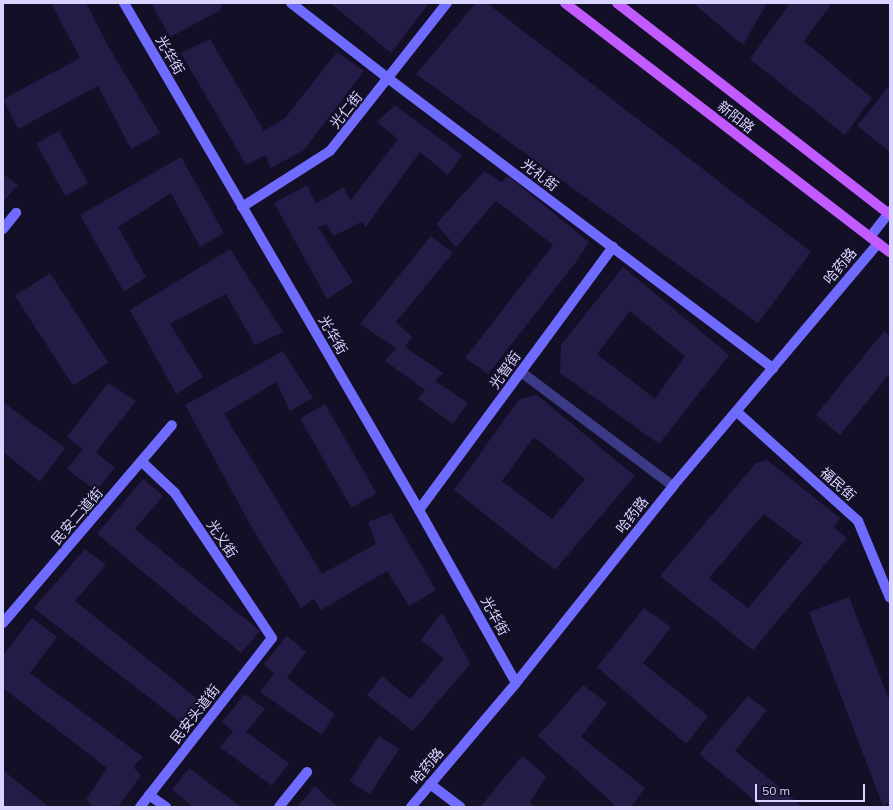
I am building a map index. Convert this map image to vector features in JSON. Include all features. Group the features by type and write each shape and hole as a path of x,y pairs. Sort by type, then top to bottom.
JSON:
{"main road":[{"name":"新阳路","path":"565,3 890,252"},
{"name":"新阳路","path":"617,3 889,213"}],"street":[{"name":"光华街","path":"124,3 419,510 516,683"},
{"name":"光礼街","path":"291,3 389,79 773,368"},
{"name":"光仁街","path":"242,207 330,151 389,79 447,3"},
{"path":"3,229 16,213"},
{"name":"哈药路","path":"870,237 889,213"},
{"name":"哈药路","path":"411,807 516,683 673,486 737,412 878,243"},
{"name":"光智街","path":"419,510 613,247"},
{"path":"521,372 673,486"},
{"name":"福民街","path":"737,412 858,521 890,598"},
{"name":"民安二道街","path":"3,623 172,426"},
{"name":"光义街","path":"142,462 174,493 272,638"},
{"name":"民安头道街","path":"140,807 272,638"},
{"path":"279,807 307,772"},
{"path":"430,784 460,807"},
{"path":"149,795 166,807"}],"building":[{"path":"51,3 86,3 107,44 160,133 131,149 98,86 18,129 3,99 80,58"},
{"path":"151,3 224,3 219,11 170,37"},
{"path":"330,3 429,3 391,53"},
{"path":"476,3 487,3 811,252 758,323 416,74"},
{"path":"693,3 767,3 743,45"},
{"path":"790,3 832,3 804,41 872,98 845,135 750,59"},
{"path":"210,39 264,131 285,118 337,52 364,71 303,151 270,168 266,155 246,165 181,53"},
{"path":"890,85 890,152 857,126"},
{"path":"395,105 462,155 448,175 420,152 365,228 363,221 334,236 326,224 318,227 353,282 327,299 274,203 307,185 316,204 343,187 351,200 398,139 377,122"},
{"path":"59,131 88,183 65,196 36,144"},
{"path":"181,157 224,233 200,247 171,193 118,227 146,277 124,292 80,215"},
{"path":"484,171 501,182 508,176 589,242 576,262 488,374 465,358 553,245 496,201 456,247 436,224"},
{"path":"3,174 18,185 3,202"},
{"path":"431,236 453,253 396,322 412,337 405,347 443,373 435,381 468,403 453,424 418,399 425,390 385,361 396,348 360,324"},
{"path":"230,249 283,332 255,345 226,294 170,324 203,377 176,394 130,310"},
{"path":"623,267 729,355 659,444 560,373 561,345","holes":["630,311 685,356 655,399 597,354"]},
{"path":"50,273 108,363 73,386 15,296"},
{"path":"884,331 890,336 890,373 840,435 816,415"},
{"path":"283,351 313,398 290,411 276,382 224,414 322,574 376,544 368,522 391,513 436,590 409,606 387,571 321,610 314,599 301,608 252,528 185,405"},
{"path":"108,383 136,401 96,452 115,468 96,491 67,469 83,449 67,437"},
{"path":"537,395 635,476 555,570 454,490 519,399","holes":["534,437 585,479 552,519 502,481"]},
{"path":"3,402 65,448 40,482 3,452"},
{"path":"325,404 377,493 351,508 300,418"},
{"path":"767,460 840,518 834,527 847,538 753,650 660,576 756,463","holes":["764,514 802,543 748,608 709,578"]},
{"path":"143,479 163,496 135,529 260,631 241,653 97,534"},
{"path":"85,549 106,565 75,601 200,701 183,724 34,608"},
{"path":"849,597 890,702 890,803 883,806 809,612"},
{"path":"644,608 671,627 643,663 708,716 686,744 597,667"},
{"path":"442,612 470,664 413,731 367,695 382,676 410,699 444,659 421,640"},
{"path":"32,618 57,637 30,673 143,757 133,767 141,775 118,807 94,807 86,800 107,768 3,688 3,655"},
{"path":"287,636 306,652 287,678 335,714 322,735 260,692 274,674 264,664"},
{"path":"583,685 607,703 581,737 645,788 631,807 617,807 538,736"},
{"path":"245,694 265,709 246,732 289,763 272,786 220,747 233,732 222,722"},
{"path":"748,696 767,710 735,751 803,807 762,807 699,754"},
{"path":"379,736 399,749 370,794 350,781"},
{"path":"522,756 546,776 530,803 537,807 480,807"},
{"path":"189,768 241,807 193,807 172,790"},
{"path":"3,770 49,807 3,806"},
{"path":"315,786 338,807 297,807"}]}
